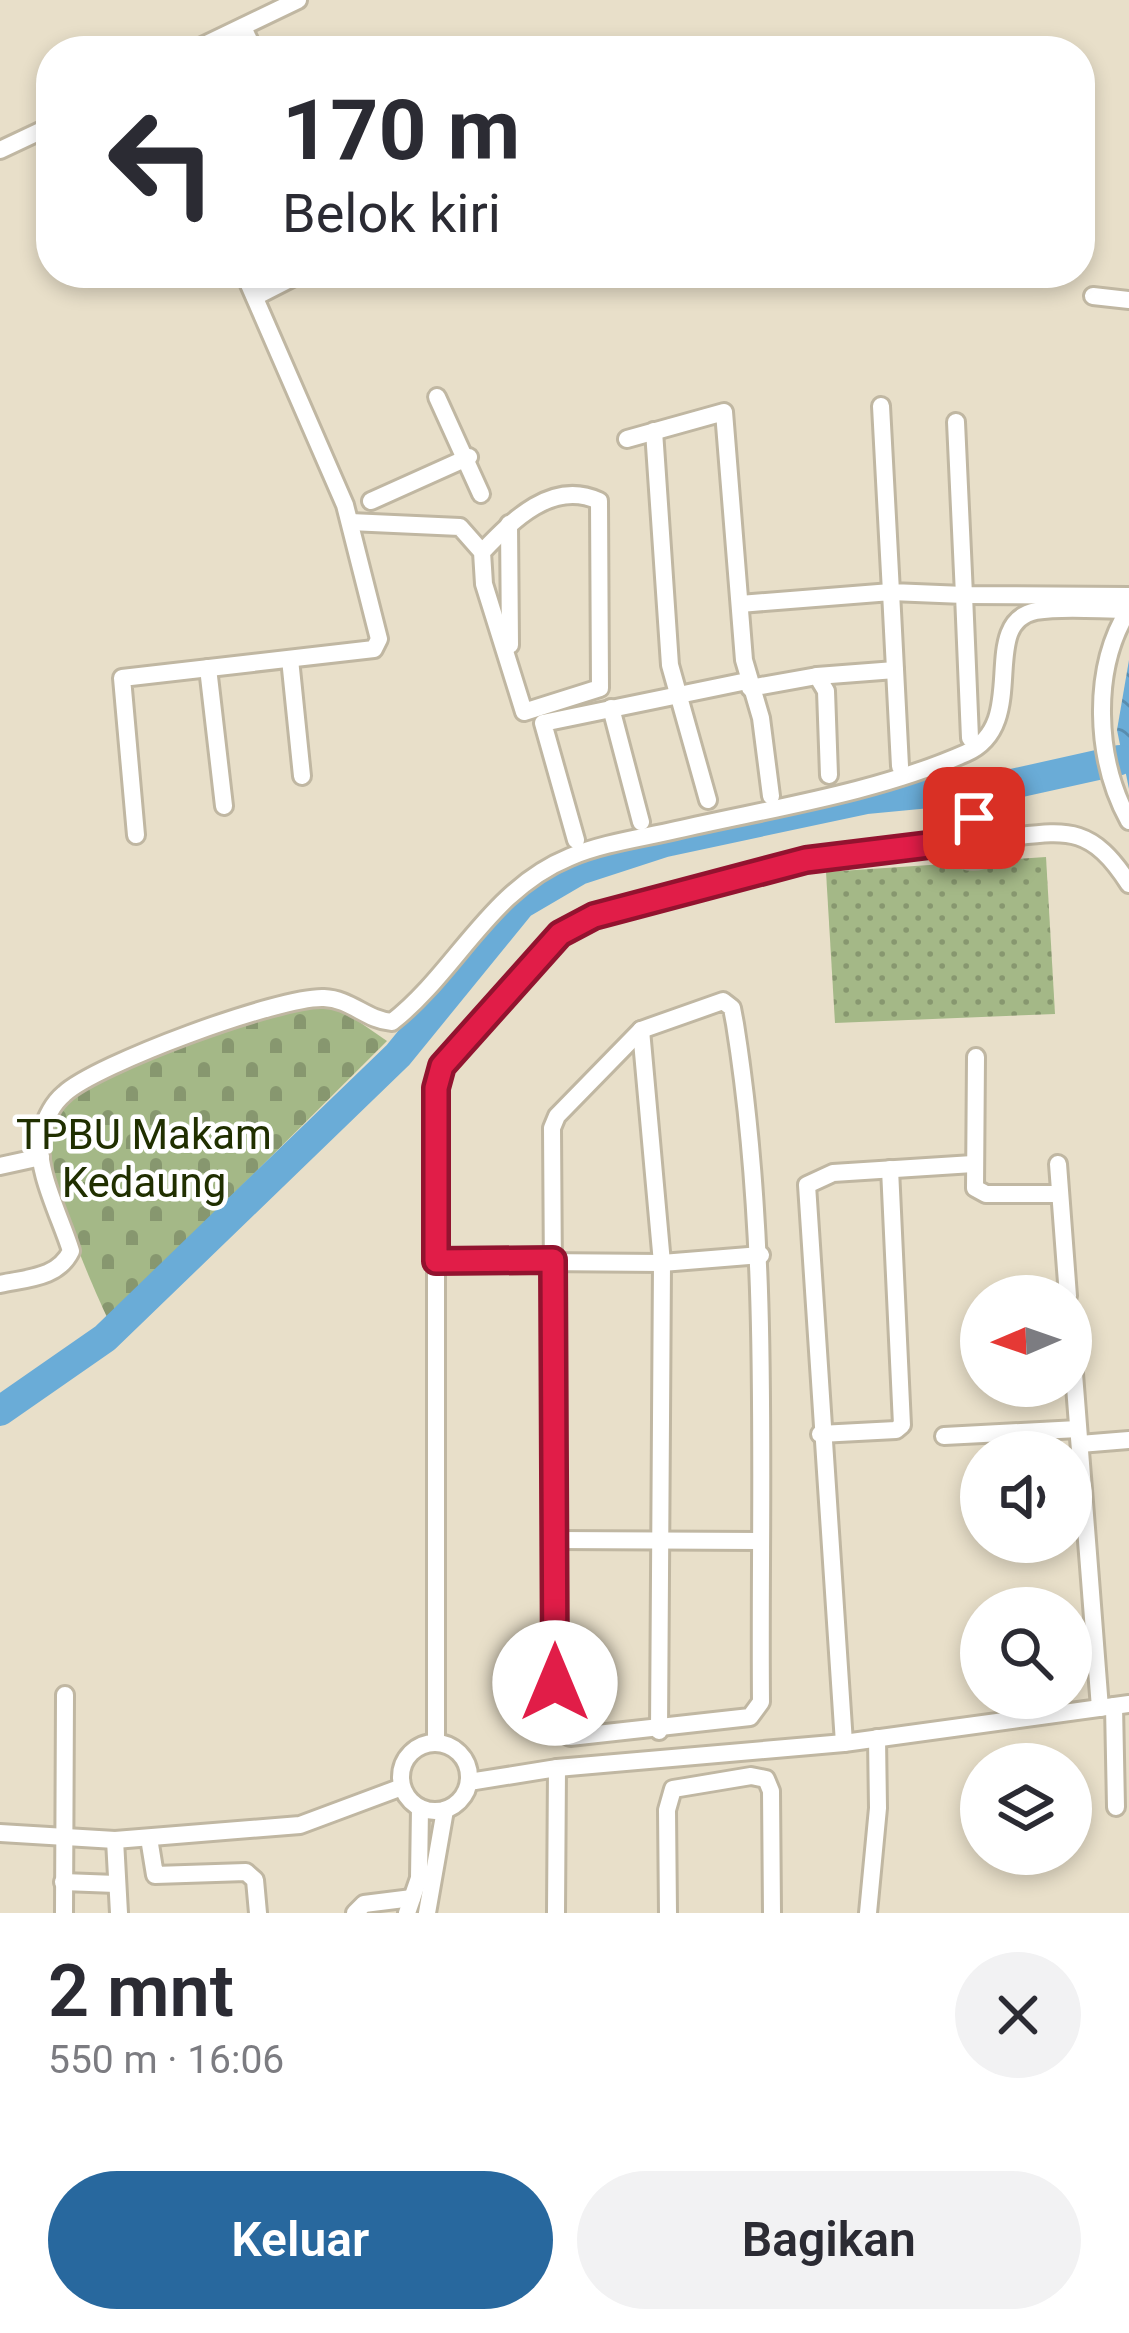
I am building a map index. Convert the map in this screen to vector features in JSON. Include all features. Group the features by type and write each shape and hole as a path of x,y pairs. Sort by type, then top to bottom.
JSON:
{"street":[{"path":"224,36 298,0"},
{"path":"243,27 247,36"},
{"path":"0,150 36,133"},
{"path":"136,835 122,679 374,649 380,639 350,522 251,288"},
{"path":"255,297 273,288"},
{"path":"1094,296 1129,300"},
{"path":"437,397 469,457 481,494"},
{"path":"881,406 900,766"},
{"path":"627,439 724,412 748,685 761,718 771,796"},
{"path":"956,422 970,737"},
{"path":"654,431 670,664 708,800"},
{"path":"371,501 469,457"},
{"path":"404,522 405,486"},
{"path":"350,522 460,527 478,548 484,584 524,712 600,688 599,501 550,497 478,548"},
{"path":"509,524 510,664"},
{"path":"740,604 892,592 1128,605"},
{"path":"1128,605 1102,686 1112,781 1129,820"},
{"path":"0,1284 49,1274 64,1264 71,1250 41,1156 44,1126 61,1096 80,1082 199,1032 322,997 351,1003 376,1021 392,1022 492,908 570,857 857,789 970,752 988,739 1001,718 1005,639 1018,621 1033,611 1128,605"},
{"path":"290,659 302,776"},
{"path":"208,668 224,806"},
{"path":"576,840 543,723 748,685 895,670"},
{"path":"817,676 826,691 829,776"},
{"path":"611,708 641,822"},
{"path":"974,818 986,822 994,839 988,854 975,860 962,856 953,842 956,826 974,818"},
{"path":"994,839 1078,832 1099,844 1129,884"},
{"path":"436,1742 436,1088 442,1066 560,934 594,916 806,860 953,842"},
{"path":"723,1001 732,1008 753,1134 761,1255 757,1711 751,1717 659,1731 570,1737 556,1730 552,1128 557,1116 640,1030 723,1001"},
{"path":"640,1030 662,1263 659,1731"},
{"path":"976,1057 973,1164 979,1192 1060,1194"},
{"path":"0,1166 41,1156"},
{"path":"844,1743 806,1186 833,1173 973,1164"},
{"path":"1058,1164 1066,1275"},
{"path":"820,1434 888,1431 902,1425 903,1359 890,1169"},
{"path":"436,1261 662,1263 761,1255"},
{"path":"944,1436 960,1436"},
{"path":"1092,1438 1129,1440"},
{"path":"1092,1537 1114,1706 1116,1807"},
{"path":"555,1540 760,1541"},
{"path":"64,1695 64,1913"},
{"path":"469,1782 557,1768 844,1743 1114,1706"},
{"path":"868,1913 878,1808 877,1738"},
{"path":"420,1808 445,1810 461,1799 469,1782 464,1760 436,1742"},
{"path":"402,1787 408,1756 436,1742"},
{"path":"556,1913 557,1768"},
{"path":"668,1913 667,1810 673,1789 751,1776 766,1780 771,1791 772,1913"},
{"path":"355,1913 364,1904 409,1906 421,1855 420,1808 402,1787"},
{"path":"0,1833 115,1840 299,1825 402,1787"},
{"path":"427,1913 445,1810"},
{"path":"149,1838 155,1875 246,1872 255,1880 258,1913"},
{"path":"115,1840 119,1913"},
{"path":"63,1882 116,1884"}],"green space":[{"path":"1046,857 1055,1014 835,1023 826,872"},
{"name":"TPBU Makam Kedaung","path":"325,1006 345,1012 387,1041 108,1319 71,1231 48,1158 49,1133 62,1106 114,1073 189,1042"}],"water":[{"path":"1129,660 1129,789 1117,730"}],"waterway":[{"path":"0,1411 105,1338 398,1055 521,904 579,870 665,842 866,799 1003,786 1120,760"}],"route":[{"path":"555,1683 553,1260 436,1261 436,1088 442,1066 560,934 594,916 806,860 953,842 956,826 974,818"}]}
